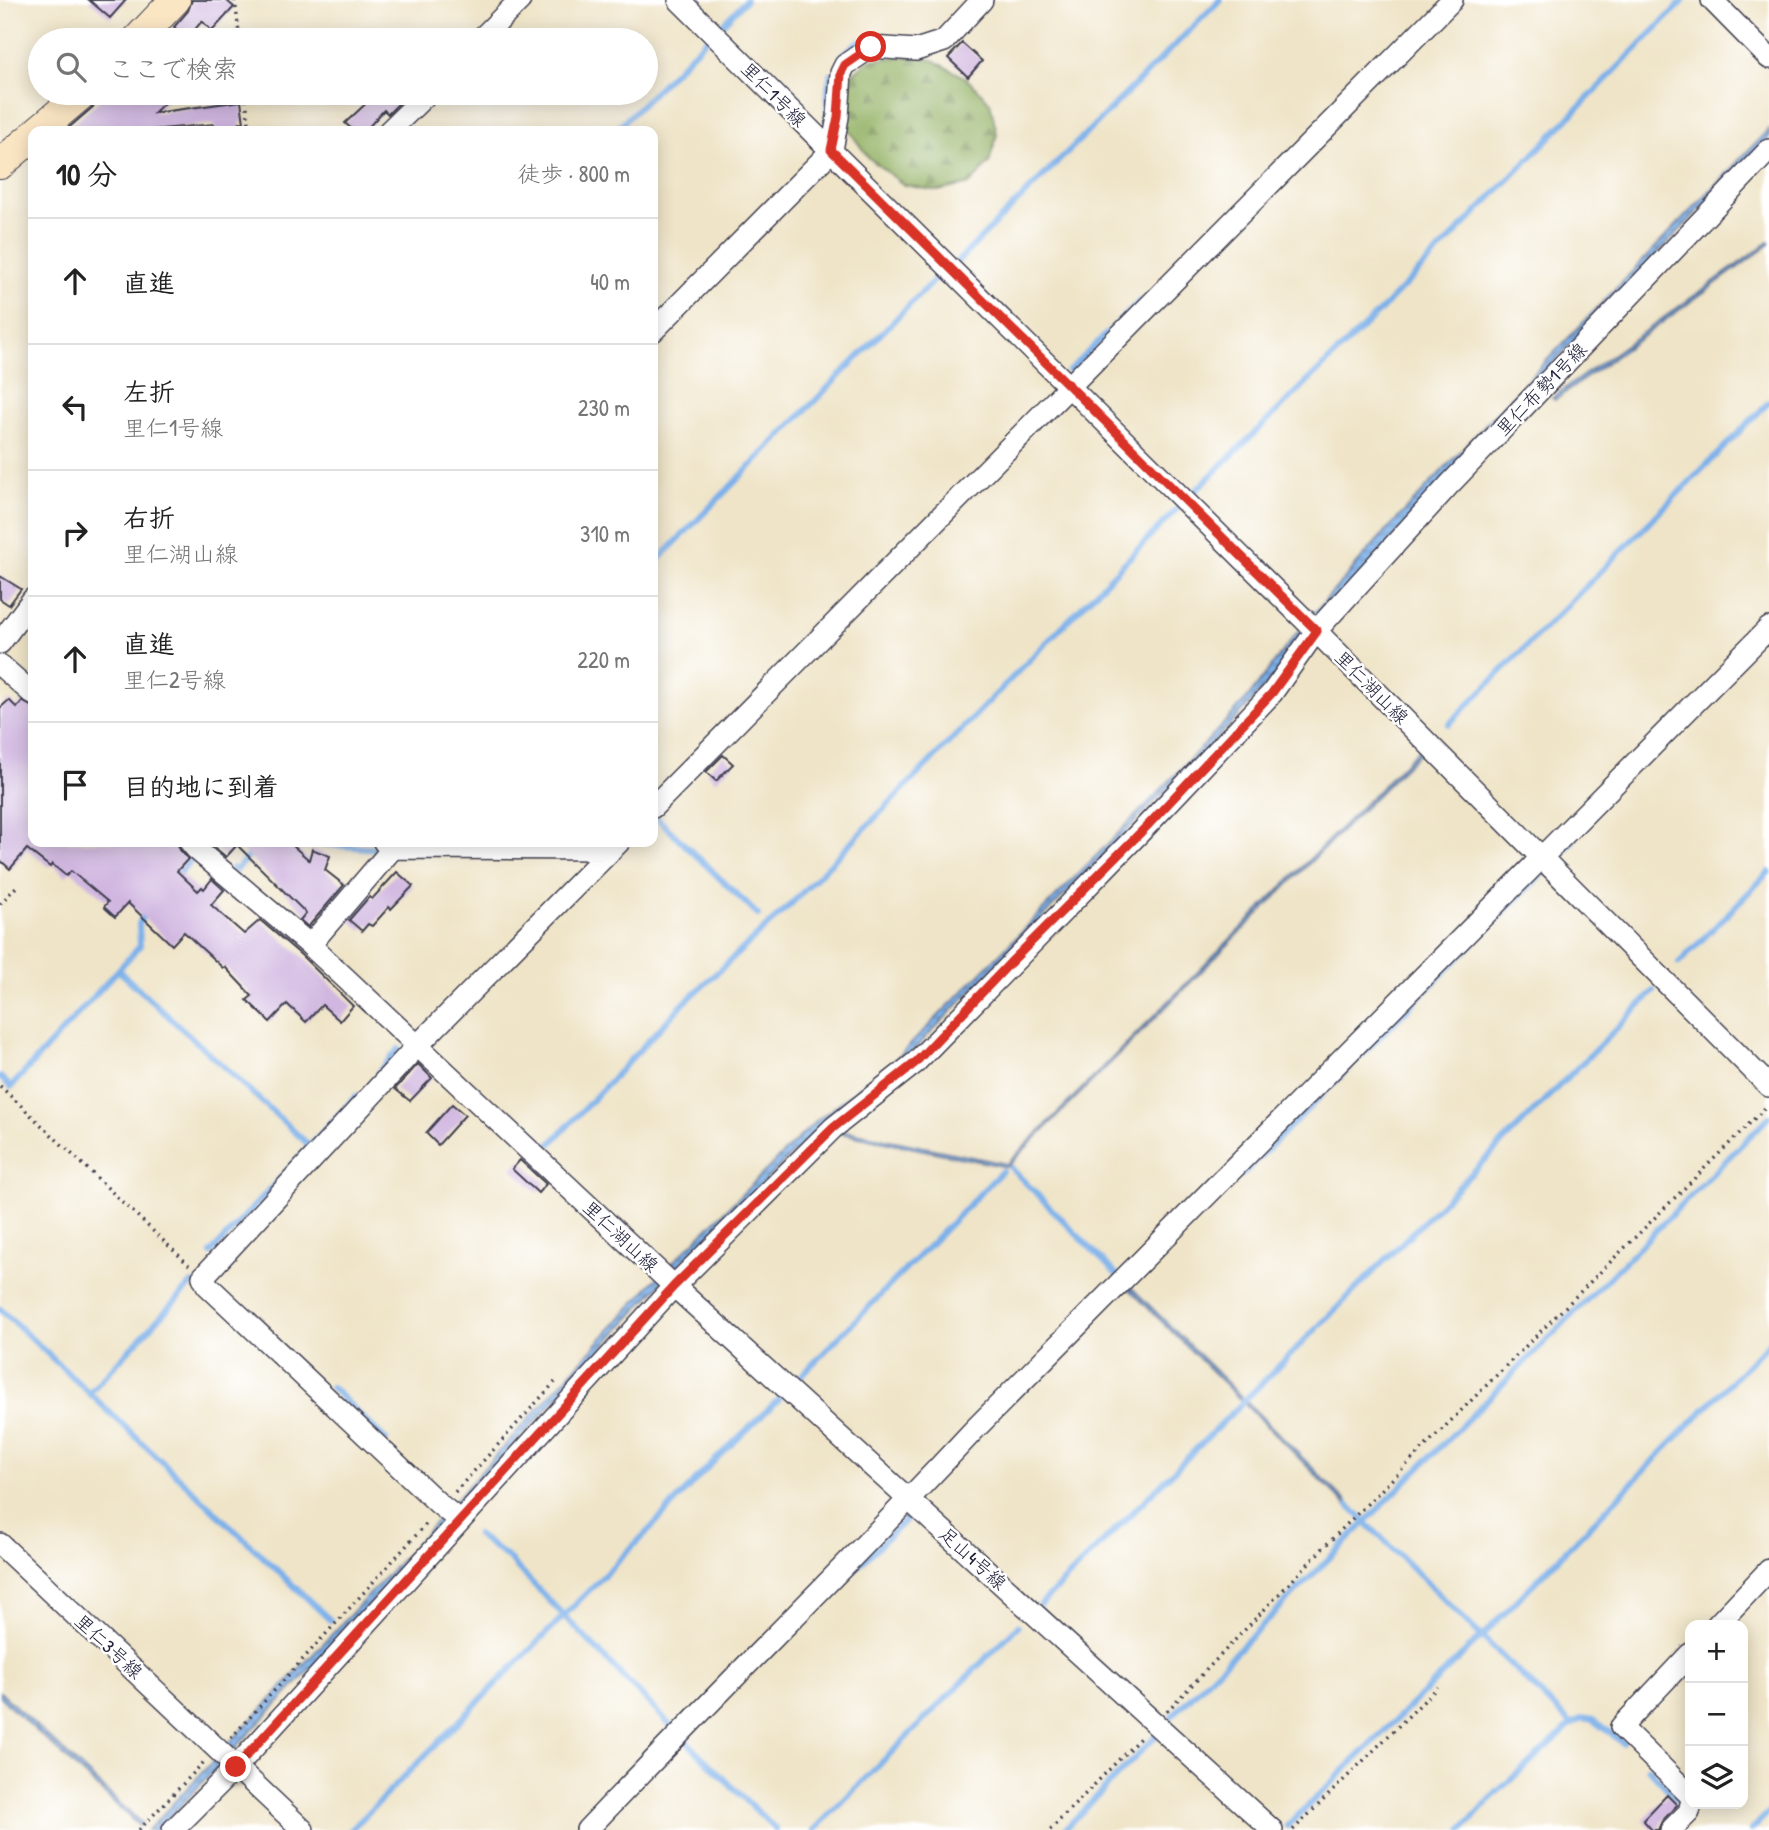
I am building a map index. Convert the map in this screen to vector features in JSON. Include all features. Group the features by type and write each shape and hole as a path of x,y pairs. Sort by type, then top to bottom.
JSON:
{"street":[{"path":"148,28 175,0"},
{"path":"492,28 520,0"},
{"name":"里仁1号線","path":"679,0 1317,631"},
{"path":"658,326 831,150 838,117 841,73 845,65 871,47 916,50 944,41 982,0"},
{"path":"658,802 1452,0"},
{"path":"1712,0 1769,58"},
{"path":"44,126 69,105"},
{"path":"394,126 416,105"},
{"path":"0,164 28,140"},
{"name":"里仁布勢1号線","path":"1317,631 1448,486 1769,150"},
{"path":"0,643 28,606"},
{"path":"587,1830 973,1431 1769,628"},
{"name":"里仁湖山線","path":"194,847 310,945 674,1286 833,1128 915,1063 1149,824 1272,693 1317,631 1769,1086"},
{"path":"0,665 28,690"},
{"path":"310,945 386,847"},
{"path":"460,1521 207,1285 203,1277 417,1046 613,847"},
{"path":"173,1830 236,1767 674,1286"},
{"name":"足山4号線","path":"674,1286 1272,1830"},
{"name":"里仁3号線","path":"0,1544 303,1830"},
{"path":"1722,1620 1769,1570"},
{"path":"1685,1659 1621,1727 1685,1790"},
{"path":"1671,1830 1690,1809"}],"path":[{"path":"235,0 238,28"},
{"path":"247,105 249,126"},
{"path":"0,904 17,886"},
{"path":"0,1086 203,1277"},
{"path":"1050,1830 1328,1544 1769,1103"},
{"path":"139,1830 219,1749 555,1382"},
{"path":"1293,1830 1438,1687"}],"green space":[{"path":"912,56 933,60 966,78 990,102 997,134 989,163 970,184 938,191 904,185 869,158 848,129 845,104 851,75 869,60"}],"water":[{"path":"1769,129 1769,137 1479,440 1245,709 900,1064 820,1127 673,1270 302,1678 157,1830 148,1830 380,1583 652,1283 814,1123 897,1058 1155,796 1246,700 1296,634 1377,541"},
{"path":"1769,242 1769,245 1555,400 1552,398"},
{"path":"1422,746 1424,748 1007,1167 840,1133 842,1130 1007,1164"},
{"path":"1129,1285 1354,1509 1352,1511 1127,1287"},
{"path":"0,1692 142,1824 139,1826 0,1697"}],"building":[{"path":"89,0 126,0 110,18"},
{"path":"192,0 226,0 234,7 215,28 209,28 202,21 196,28 175,28 188,11"},
{"path":"962,43 982,61 968,77 948,58"},
{"path":"162,105 154,113 212,105 242,105 244,123 240,122 240,126 71,126 94,106"},
{"path":"364,105 397,105 388,114 384,110 370,126 348,126 345,123"},
{"path":"0,576 21,589 9,605 0,599"},
{"path":"9,700 17,708 22,701 28,704 28,847 179,847 188,859 177,871 198,891 202,887 204,889 212,879 224,890 211,905 244,934 260,920 301,955 353,1006 340,1021 322,1005 306,1022 287,1004 270,1022 247,1000 252,996 225,967 184,932 172,945 128,903 115,917 104,907 108,902 71,871 66,876 27,849 10,869 0,860 0,708"},
{"path":"723,755 733,764 716,781 706,772"},
{"path":"214,847 235,847 226,857"},
{"path":"239,847 294,847 309,860 312,849 330,856 325,870 344,885 308,927 300,920 306,913"},
{"path":"397,872 413,886 372,926 368,924 362,931 349,920 369,897 372,899"},
{"path":"418,1064 432,1078 410,1101 395,1089"},
{"path":"452,1104 465,1115 438,1145 426,1133"},
{"path":"520,1160 546,1184 538,1193 512,1169"},
{"path":"1667,1795 1677,1805 1662,1821 1658,1830 1652,1830 1643,1820"}],"waterway":[{"path":"719,28 746,0"},
{"path":"958,261 1220,0"},
{"path":"1190,496 1382,309 1684,0"},
{"path":"658,88 707,39"},
{"path":"842,56 855,44 867,39"},
{"path":"827,123 831,74"},
{"path":"620,126 641,105"},
{"path":"658,560 942,272"},
{"path":"1069,371 1140,301"},
{"path":"1449,724 1769,402"},
{"path":"544,1151 681,1006 792,903 1179,507"},
{"path":"658,819 758,915"},
{"path":"1560,855 1575,838"},
{"path":"232,868 235,871 258,847"},
{"path":"354,847 378,849"},
{"path":"174,879 195,856"},
{"path":"1679,963 1769,872"},
{"path":"1242,1175 1541,875"},
{"path":"0,1077 11,1087 140,946 139,924 145,911"},
{"path":"118,970 309,1145"},
{"path":"1041,1604 1654,991"},
{"path":"378,1073 399,1049"},
{"path":"211,1253 356,1096"},
{"path":"1171,1717 1769,1117"},
{"path":"1011,1168 1120,1278"},
{"path":"796,1381 1002,1171"},
{"path":"89,1393 192,1283"},
{"path":"0,1309 330,1620"},
{"path":"1287,1826 1489,1629 1769,1343"},
{"path":"331,1387 386,1440"},
{"path":"351,1830 650,1529 709,1466 779,1399"},
{"path":"1349,1506 1572,1725 1582,1718 1593,1720 1623,1743"},
{"path":"843,1581 909,1516"},
{"path":"477,1535 508,1558 671,1726"},
{"path":"814,1830 1018,1626"},
{"path":"1462,1830 1496,1793 1569,1727"},
{"path":"1064,1830 1155,1737"},
{"path":"685,1740 776,1830"},
{"path":"1648,1768 1685,1808"},
{"path":"1751,1830 1769,1812"}],"route":[{"path":"236,1767 674,1286 833,1128 915,1063 1149,824 1272,693 1317,631 831,150 838,117 841,73 845,65 871,47"}]}
